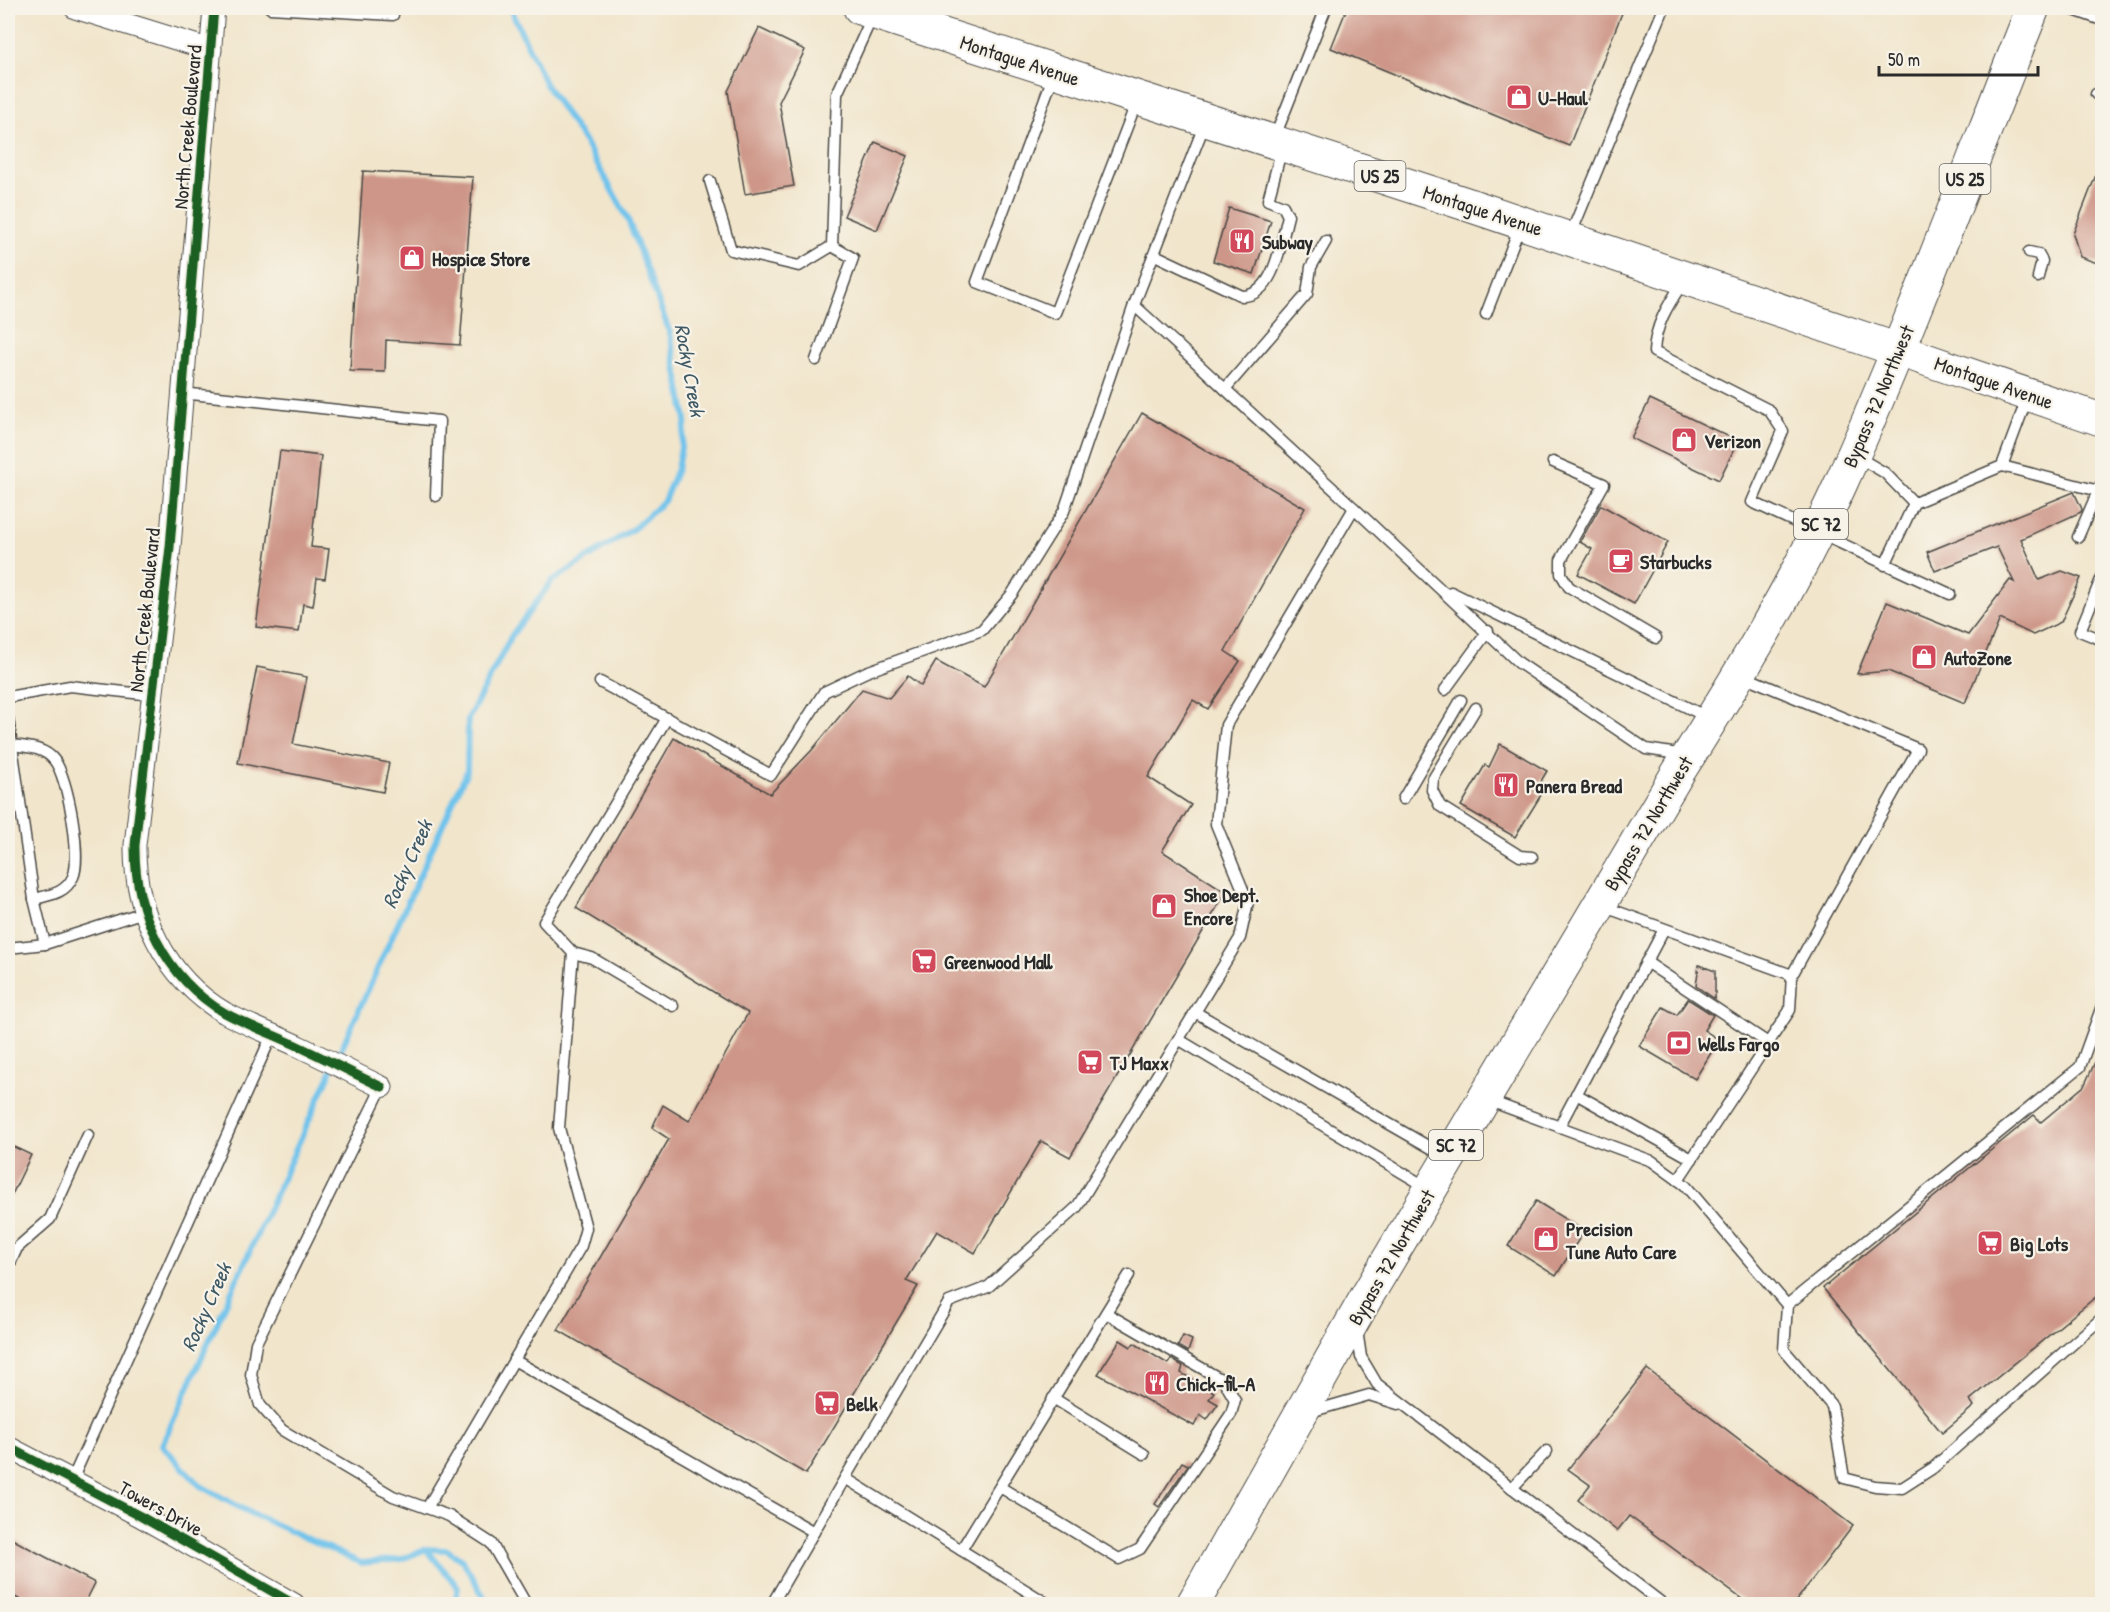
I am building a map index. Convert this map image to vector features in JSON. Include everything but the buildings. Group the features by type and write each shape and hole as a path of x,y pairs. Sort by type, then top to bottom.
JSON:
{"highway":[{"name":"Bypass 72 Northwest","path":"1193,1605 1448,1157 1739,675 1817,532 1898,350 2033,8"},
{"name":"Montague Avenue","path":"867,10 1521,223 1898,350"}],"main road":[{"name":"Montague Avenue","path":"1898,350 2103,420"}],"street":[{"path":"75,8 211,50"},
{"name":"North Creek Boulevard","path":"214,8 170,547 135,844 136,882 144,912 157,942 173,966 198,991 223,1011 382,1087"},
{"name":"Towers Drive","path":"8,1447 72,1480 294,1605"}],"lane":[{"path":"270,8 393,15 393,8"},
{"path":"1155,255 1242,296 1252,296 1267,284 1288,216 1283,206 1268,200 1278,143 1326,8"},
{"path":"1569,239 1664,8"},
{"path":"2068,8 2103,20"},
{"path":"832,246 837,94 867,10"},
{"path":"1055,71 976,282 1055,313 1138,98"},
{"path":"600,682 771,775 824,692 866,672 982,630 1012,594 1064,511 1134,305 1206,120"},
{"path":"710,181 731,250 799,266 832,246"},
{"path":"1486,314 1521,223"},
{"path":"1225,389 1307,294 1311,267 1326,241"},
{"path":"816,360 853,258 832,246"},
{"path":"2030,252 2038,254 2042,261 2038,278"},
{"path":"1685,278 1665,310 1654,336 1654,352 1769,410 1780,425 1781,439 1752,502 1950,594"},
{"path":"1134,305 1440,586 1519,663 1646,748 1689,756"},
{"path":"182,393 439,421 436,496"},
{"path":"2002,466 2029,394"},
{"path":"1853,454 1885,473 1914,503"},
{"path":"1552,462 1604,484 1561,560 1561,574 1569,587 1656,638"},
{"path":"1885,565 1914,503 2002,466 2101,487 2078,537"},
{"path":"772,1605 949,1302 988,1287 1077,1207 1240,938 1248,902 1216,824 1226,725 1354,508"},
{"path":"2103,577 2080,631 2103,640"},
{"path":"1440,586 1712,720"},
{"path":"1446,690 1488,631"},
{"path":"1678,1180 1790,1010 1792,975 1918,749 1739,675"},
{"path":"8,696 70,686 153,695"},
{"path":"1403,799 1461,700"},
{"path":"1476,708 1433,779 1434,797 1440,807 1513,853 1532,857"},
{"path":"8,718 34,899 45,944"},
{"path":"667,718 544,922 573,953 591,958 673,1006"},
{"path":"11,745 37,748 53,758 63,774 77,857 73,878 61,892 34,899"},
{"path":"1599,905 1792,975"},
{"path":"8,948 45,944 144,912"},
{"path":"1559,1127 1664,929"},
{"path":"427,1508 581,1246 586,1228 559,1128 573,953"},
{"path":"1646,962 1768,1043"},
{"path":"1787,1305 2080,1067 2103,1006"},
{"path":"1195,1012 1448,1157"},
{"path":"72,1480 273,1035"},
{"path":"1178,1039 1430,1189"},
{"path":"382,1087 256,1343 251,1375 260,1405 282,1430 393,1496 448,1516 491,1543 526,1605"},
{"path":"1576,1094 1692,1159"},
{"path":"1484,1098 1652,1161 1678,1180 1787,1305 1784,1350 1832,1406 1844,1478 1875,1486 1902,1488 1933,1468 2103,1318"},
{"path":"8,1268 17,1248 50,1219 88,1135"},
{"path":"961,1550 1129,1275"},
{"path":"1000,1487 1102,1550 1119,1558 1140,1549 1231,1413 1234,1400 1224,1381 1106,1312"},
{"path":"1355,1318 1361,1357 1377,1384 1663,1605"},
{"path":"514,1360 813,1532"},
{"path":"1300,1415 1369,1395 1407,1407"},
{"path":"1053,1398 1144,1454"},
{"path":"1512,1488 1547,1451"},
{"path":"845,1478 1048,1605"},
{"path":"1024,1605 1031,1594"}],"waterway":[{"name":"Rocky Creek","path":"488,1604 463,1561 447,1550 426,1549 402,1559 361,1563 248,1512 199,1485 162,1445 467,771 468,719 512,635 552,581 633,529 664,501 677,469 686,420 670,333 627,217 584,141 546,85 510,8"},
{"name":"Rocky Creek","path":"426,1549 458,1587 455,1604"}],"cycle path":[{"path":"214,8 170,547 135,845 136,870 140,895 157,941 185,981 204,998 234,1018 382,1087"},
{"path":"8,1447 140,1516 294,1604"}],"place":[{"name":"U-Haul","path":"1519,97"},
{"name":"Subway","path":"1242,241"},
{"name":"Hospice Store","path":"412,258"},
{"name":"Verizon","path":"1684,440"},
{"name":"Starbucks","path":"1621,561"},
{"name":"AutoZone","path":"1924,657"},
{"name":"Panera Bread","path":"1506,785"},
{"name":"Shoe Dept. Encore","path":"1164,906"},
{"name":"Greenwood Mall","path":"924,961"},
{"name":"Wells Fargo","path":"1679,1043"},
{"name":"TJ Maxx","path":"1090,1062"},
{"name":"Precision Tune Auto Care","path":"1546,1239"},
{"name":"Big Lots","path":"1990,1243"},
{"name":"Chick-fil-A","path":"1157,1383"},
{"name":"Belk","path":"827,1403"}]}
